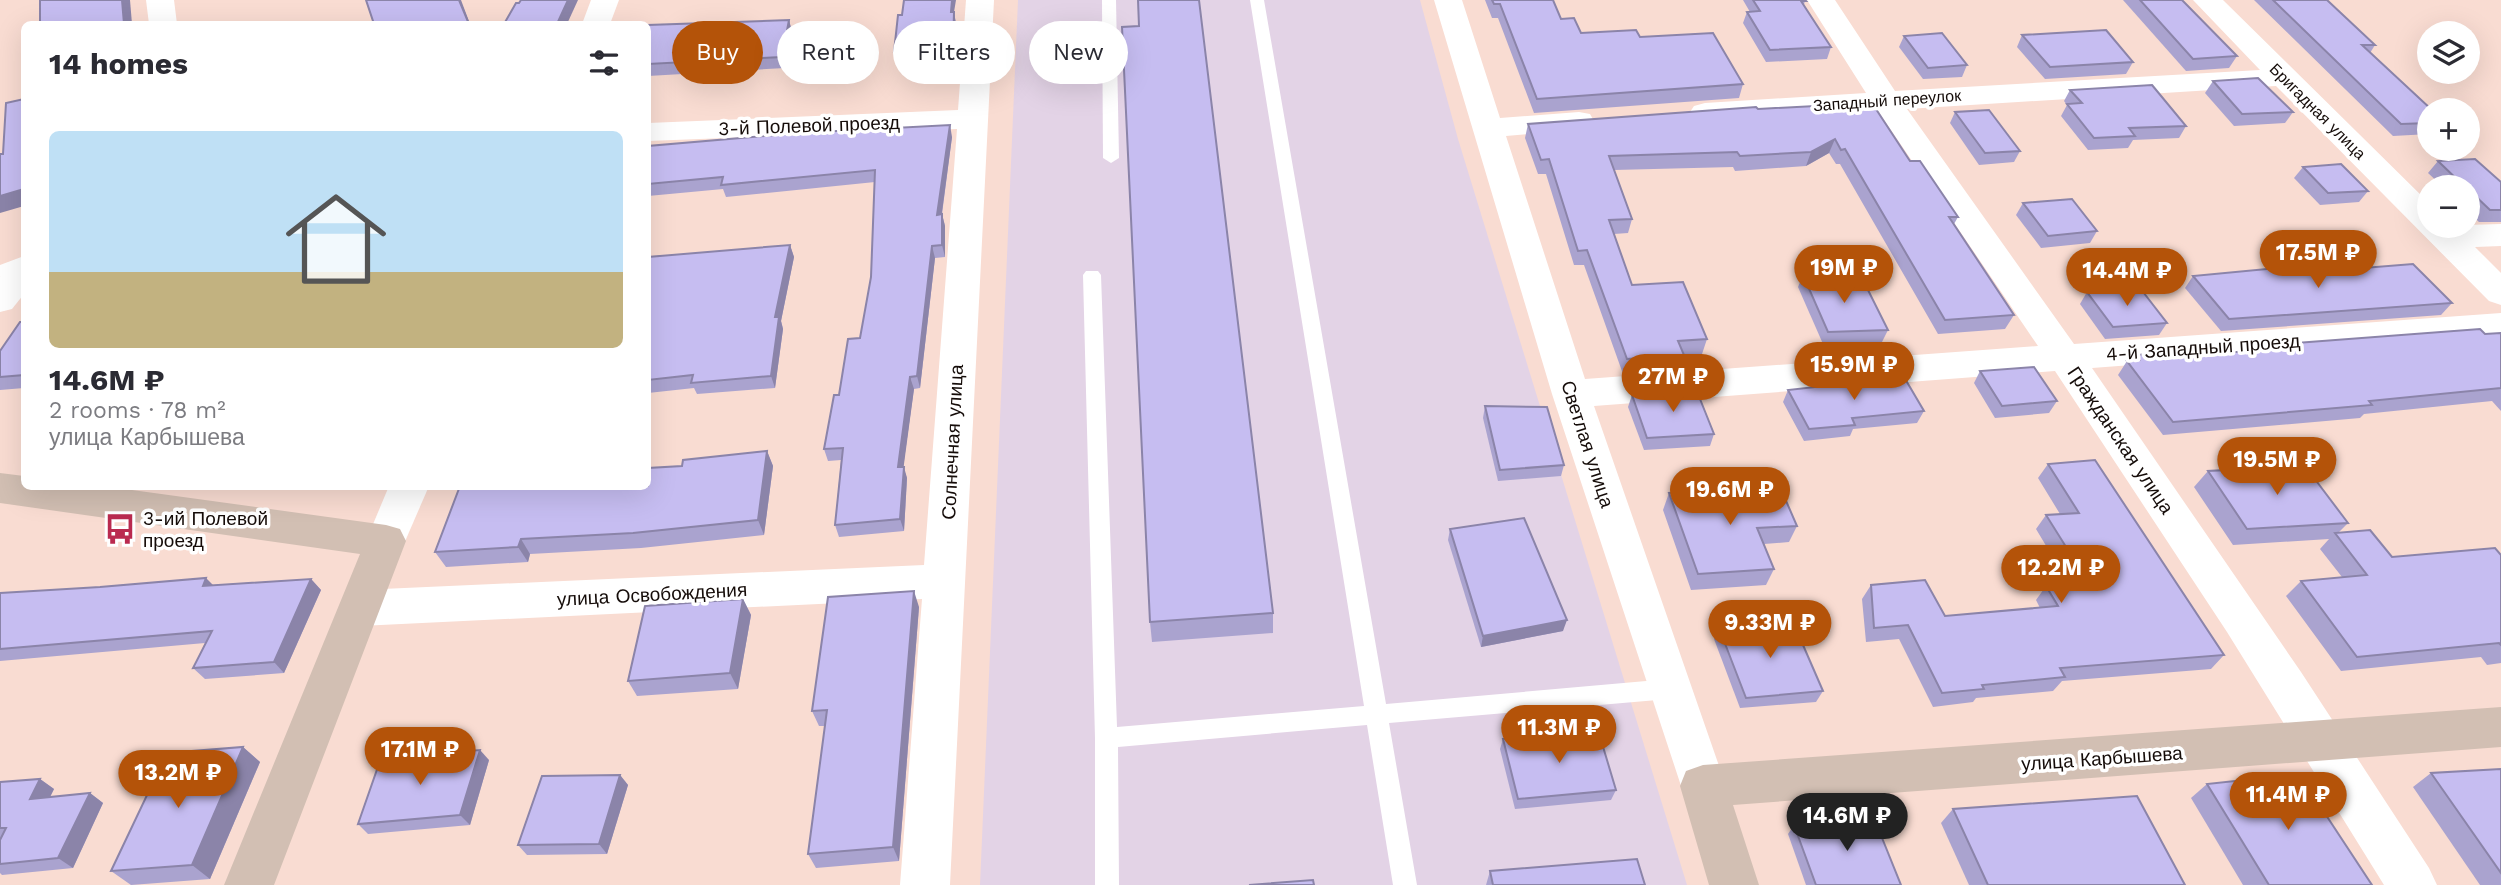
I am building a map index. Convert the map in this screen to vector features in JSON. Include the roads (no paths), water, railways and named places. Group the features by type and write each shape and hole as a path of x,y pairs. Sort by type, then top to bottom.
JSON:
{"street":[{"path":"160,0 163,21"},
{"path":"597,21 606,0"},
{"name":"Солнечная улица","path":"925,885 980,0"},
{"name":"Светлая улица","path":"1448,0 1571,394 1734,885"},
{"name":"Гражданская улица","path":"1821,0 1883,100 2065,357 2324,742 2412,885"},
{"name":"Бригадная улица","path":"2207,0 2417,210"},
{"name":"Западный переулок","path":"1680,114 2284,77"},
{"name":"3-й Полевой проезд","path":"651,132 971,119"},
{"path":"1490,128 1612,119"},
{"path":"2480,232 2501,234"},
{"name":"Бригадная улица","path":"2445,238 2501,293"},
{"path":"0,300 21,276"},
{"name":"4-й Западный проезд","path":"1571,394 2501,324"},
{"path":"0,488 386,541"},
{"path":"249,885 407,490"},
{"name":"улица Освобождения","path":"359,608 944,581"},
{"name":"улица Карбышева","path":"1703,786 2501,727"}],"lane":[{"path":"1109,0 1111,158"},
{"path":"1257,0 1405,885"},
{"path":"0,271 21,263"},
{"path":"1092,275 1107,738 1107,885"},
{"path":"1107,738 1669,689"}],"place":[{"name":"3-ий Полевой проезд","path":"120,529"}]}
